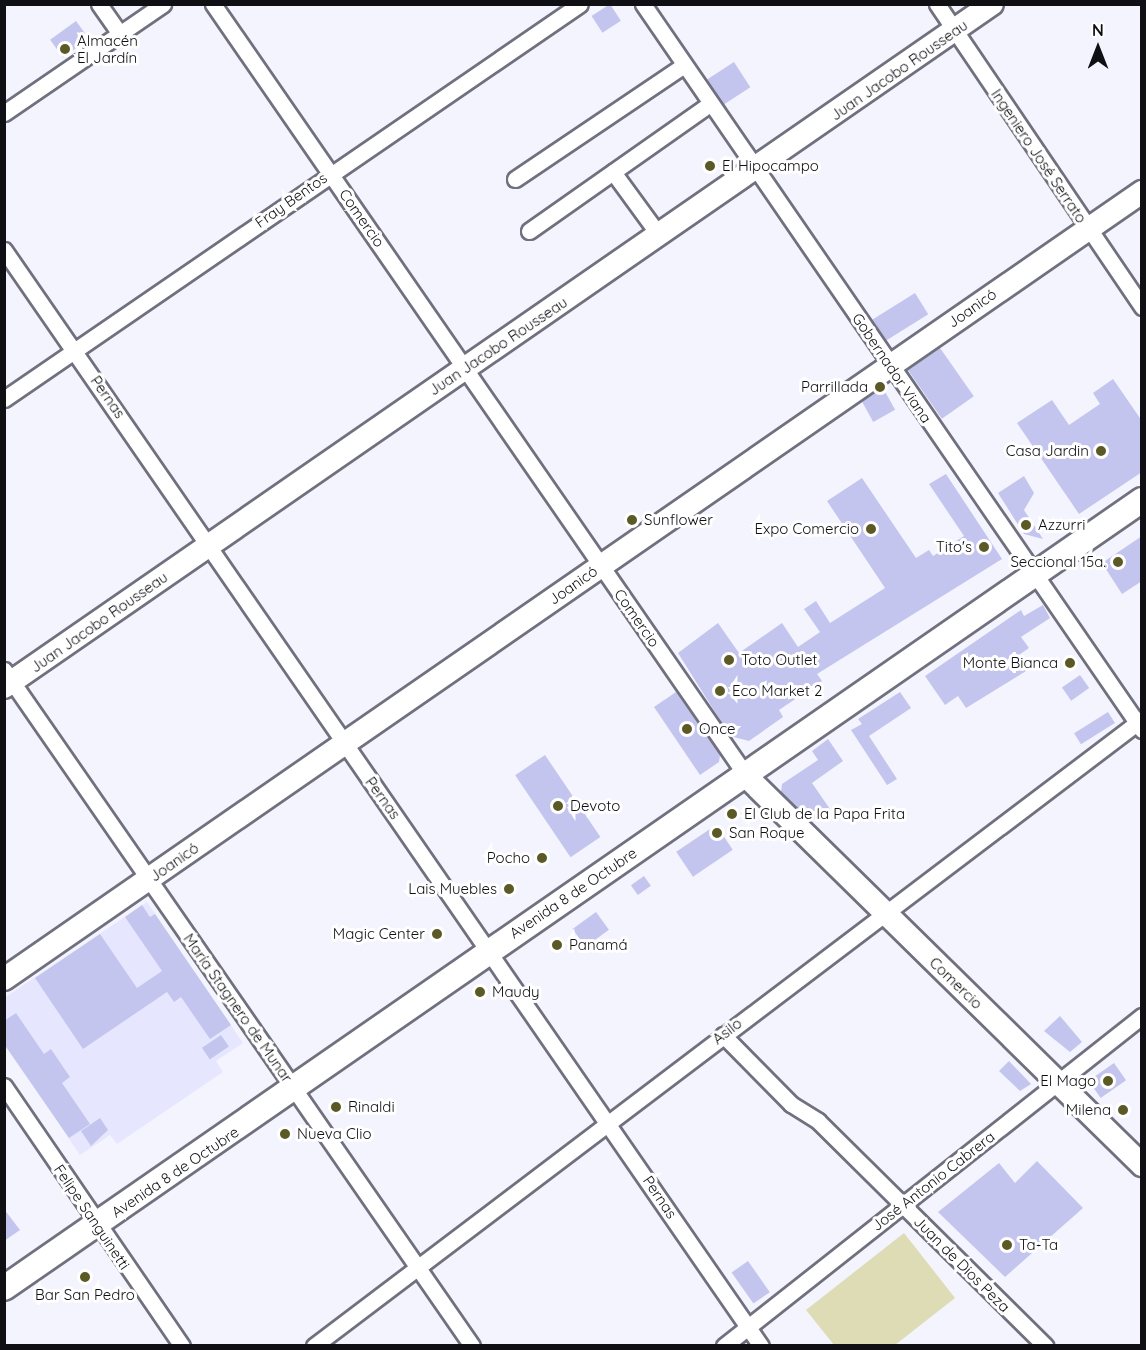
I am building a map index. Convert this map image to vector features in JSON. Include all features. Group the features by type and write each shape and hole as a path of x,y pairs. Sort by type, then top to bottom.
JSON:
{"main road":[{"name":"Avenida 8 de Octubre","path":"4,1288 295,1090 490,948 747,777 1142,500"}],"street":[{"path":"99,4 120,34"},
{"path":"4,113 163,4"},
{"name":"Comercio","path":"213,4 747,777 1142,1165"},
{"name":"Fray Bentos","path":"4,399 580,4"},
{"name":"Gobernador Viana","path":"643,4 1033,575 1140,724"},
{"name":"Ingeniero José Serrato","path":"937,4 1142,307"},
{"name":"Juan Jacobo Rousseau","path":"7,679 210,544 659,235 758,170 993,4"},
{"path":"515,179 684,65"},
{"path":"529,231 710,104"},
{"path":"614,172 659,235"},
{"name":"Joanicó","path":"4,979 890,364 1142,192"},
{"name":"Pernas","path":"4,250 210,544 344,744 490,948 761,1346"},
{"name":"María Stagnero de Munar","path":"7,679 472,1346"},
{"name":"Asilo","path":"314,1346 417,1269 607,1120 1140,724"},
{"name":"José Antonio Cabrera","path":"724,1346 1142,1016"},
{"name":"Juan de Dios Peza","path":"723,1035 903,1204 1045,1346"},
{"name":"Felipe Sanguinetti","path":"4,1086 97,1226 182,1346"}],"shaded area":[{"path":"147,902 243,1043 216,1061 223,1072 117,1144 110,1135 80,1155 5,1044 4,998"}],"green space":[{"path":"904,1233 955,1298 895,1345 834,1345 806,1310"}],"building":[{"path":"610,4 621,21 602,33 592,16"},
{"path":"76,21 89,39 63,58 50,40"},
{"path":"734,62 750,87 723,105 706,80"},
{"path":"915,293 928,314 886,341 873,319"},
{"path":"940,348 974,396 942,419 908,370"},
{"path":"1113,379 1142,421 1142,472 1079,514 1017,423 1052,400 1069,425 1100,404 1093,393"},
{"path":"883,388 895,410 873,422 861,400"},
{"path":"946,474 1002,559 817,674 822,681 779,710 783,717 749,741 730,736 678,653 718,623 739,653 782,623 798,647 820,632 804,609 816,601 830,623 885,588 827,501 862,478 916,558 929,550 933,556 964,536 929,484"},
{"path":"1024,476 1034,493 1024,510 1043,539 1024,534 998,493"},
{"path":"1142,536 1142,581 1122,594 1102,563"},
{"path":"1043,605 1050,618 1021,637 1029,648 1016,657 1026,671 966,708 958,696 945,705 925,676 1021,610 1024,616"},
{"path":"1080,675 1089,688 1071,701 1062,688"},
{"name":"Once","path":"676,692 720,755 719,762 700,775 654,707"},
{"path":"900,692 911,708 869,736 897,779 887,785 851,730 862,724 858,719"},
{"path":"1108,712 1115,723 1081,744 1074,733"},
{"path":"828,739 843,761 812,783 830,809 811,821 781,792 782,784 818,760 812,751"},
{"name":"Devoto","path":"545,755 600,837 571,857 515,775"},
{"path":"716,825 733,850 693,877 676,852"},
{"path":"644,876 651,886 638,895 631,885"},
{"path":"142,905 150,917 155,914 231,1025 210,1039 181,997 174,1002 167,992 83,1049 35,978 100,934 137,988 162,971 125,917"},
{"path":"596,912 609,930 585,947 573,929"},
{"path":"16,1013 44,1054 51,1049 70,1077 62,1083 90,1124 69,1138 4,1044 4,1021"},
{"path":"1060,1016 1082,1042 1070,1052 1044,1031"},
{"path":"221,1035 229,1047 210,1059 202,1048"},
{"path":"1009,1061 1031,1084 1020,1091 999,1071"},
{"name":"El Mago","path":"1114,1063 1126,1080 1101,1098 1089,1081"},
{"path":"100,1118 108,1130 91,1146 81,1131"},
{"name":"Ta-Ta","path":"1037,1161 1083,1208 1005,1277 938,1212 999,1163 1015,1183"},
{"path":"4,1209 20,1230 4,1241"},
{"path":"748,1261 770,1292 753,1304 732,1272"}],"place":[{"name":"Almacén El Jardín","path":"65,49"},
{"name":"El Hipocampo","path":"710,166"},
{"name":"Parrillada","path":"880,387"},
{"name":"Casa Jardin","path":"1101,451"},
{"name":"Sunflower","path":"632,520"},
{"name":"Azzurri","path":"1026,525"},
{"name":"Expo Comercio","path":"871,529"},
{"name":"Tito's","path":"984,547"},
{"name":"Seccional 15a.","path":"1118,562"},
{"name":"Toto Outlet","path":"729,660"},
{"name":"Monte Bianca","path":"1070,663"},
{"name":"Eco Market 2","path":"720,691"},
{"name":"Once","path":"687,729"},
{"name":"Devoto","path":"558,806"},
{"name":"El Club de la Papa Frita","path":"732,814"},
{"name":"San Roque","path":"717,833"},
{"name":"Pocho","path":"542,858"},
{"name":"Lais Muebles","path":"509,889"},
{"name":"Magic Center","path":"437,934"},
{"name":"Panamá","path":"557,945"},
{"name":"Maudy","path":"480,992"},
{"name":"El Mago","path":"1108,1081"},
{"name":"Rinaldi","path":"336,1107"},
{"name":"Milena","path":"1123,1110"},
{"name":"Nueva Clio","path":"285,1134"},
{"name":"Ta-Ta","path":"1007,1245"},
{"name":"Bar San Pedro","path":"85,1277"}]}
